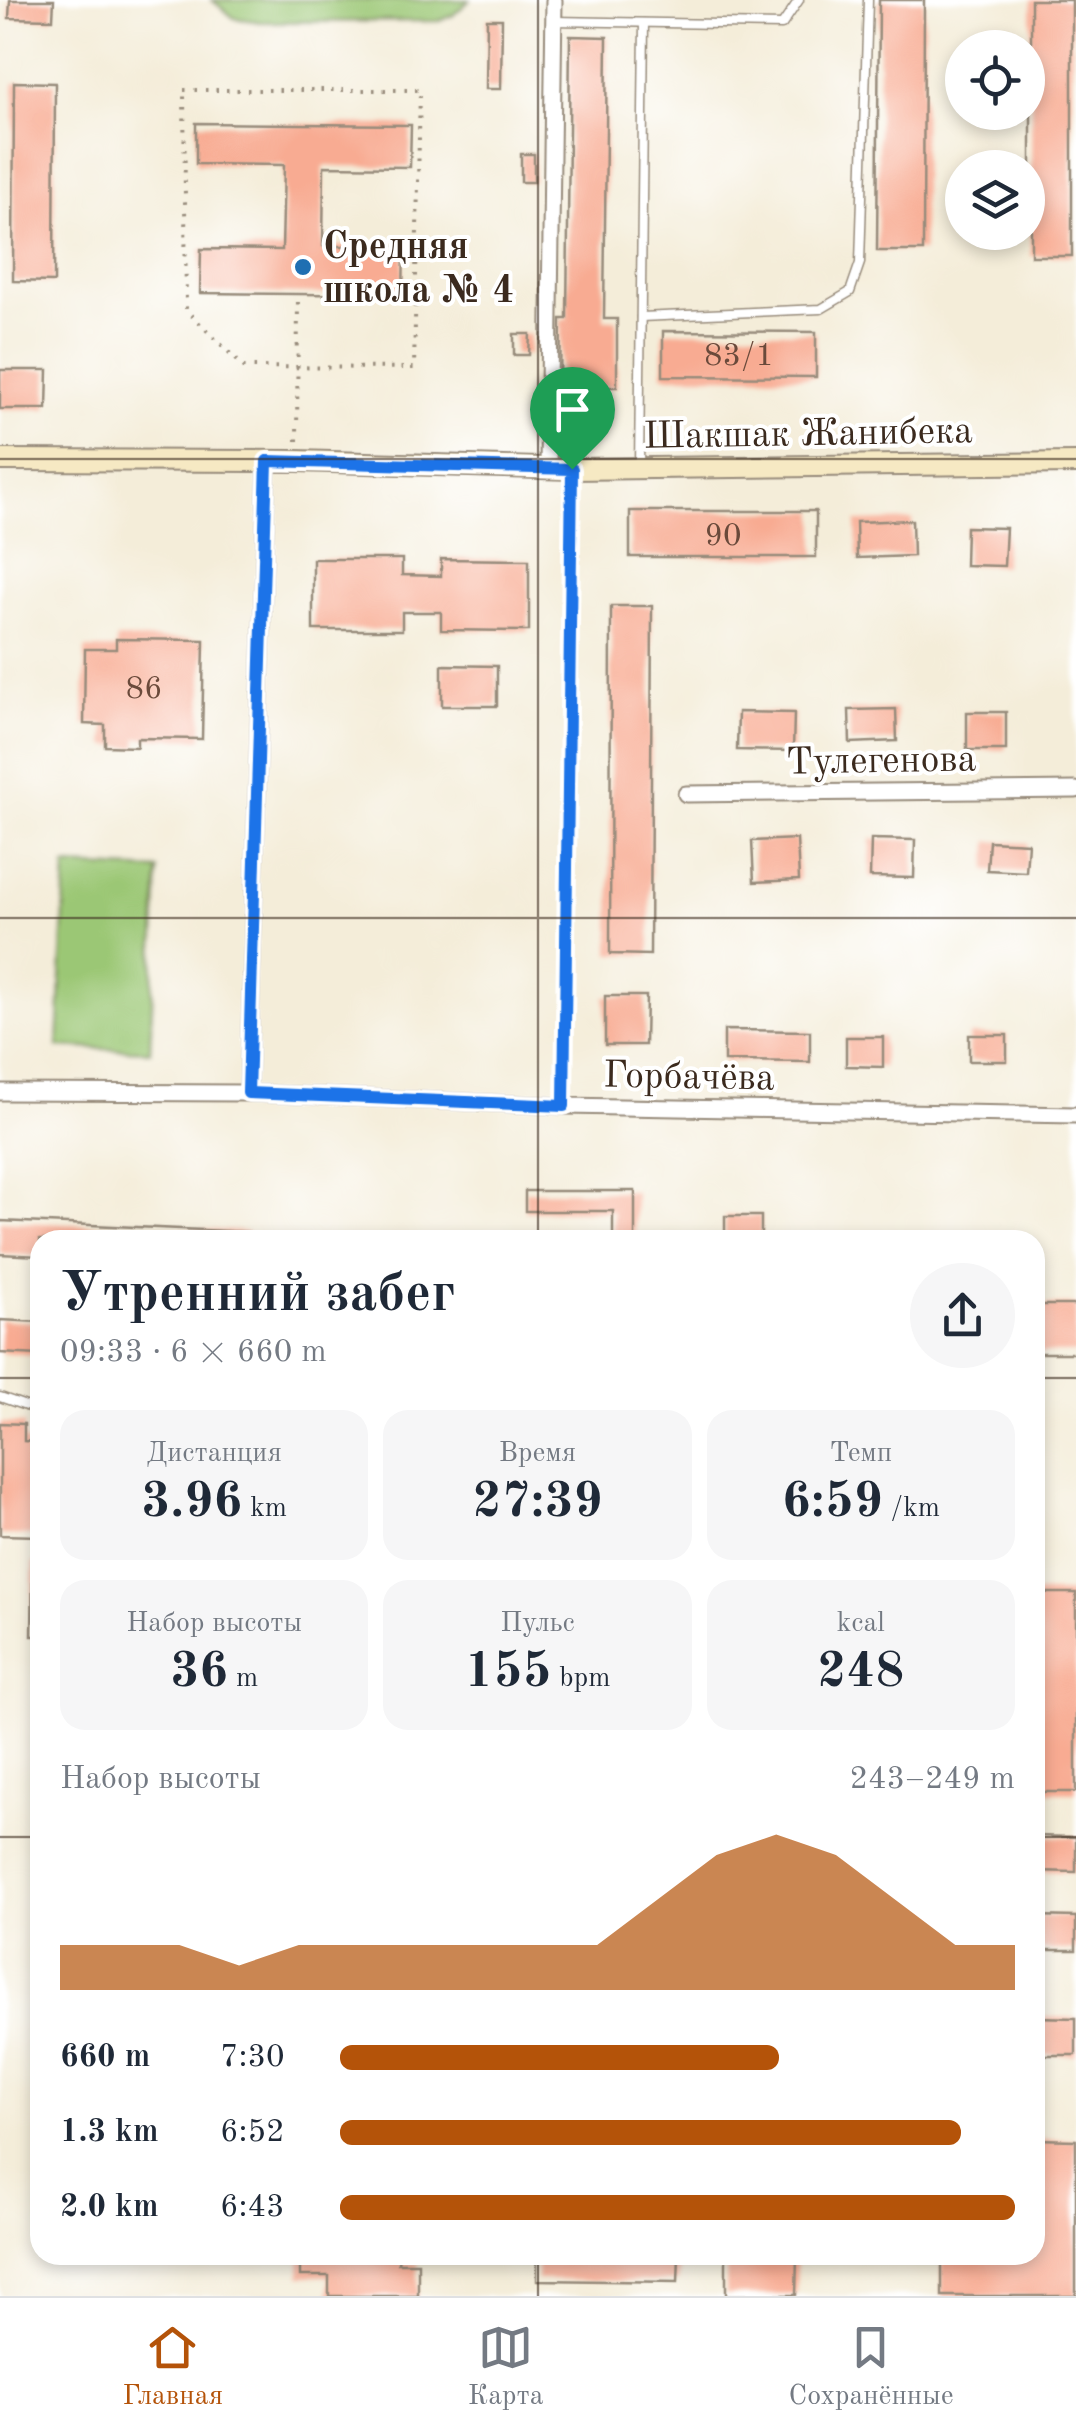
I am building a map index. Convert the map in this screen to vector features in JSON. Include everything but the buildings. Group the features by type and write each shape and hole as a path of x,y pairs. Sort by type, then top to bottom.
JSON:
{"main road":[{"name":"Шакшак Жанибека","path":"0,460 297,461 572,469 1076,464"}],"street":[{"path":"548,467 554,0"},
{"path":"248,1093 267,461"},
{"name":"Тулегенова","path":"686,794 1076,790"},
{"name":"Горбачёва","path":"0,1092 248,1093 564,1106 1076,1115"}],"lane":[{"path":"554,22 782,25 798,0"},
{"path":"641,317 822,308 850,292 860,264 868,0"},
{"path":"640,469 644,23"},
{"path":"564,1106 572,469"},
{"path":"0,1397 30,1408"}],"path":[{"path":"184,90 420,90 414,368 298,368 244,368 186,310 184,90"},
{"path":"297,461 298,294"}],"green space":[{"path":"212,0 470,0 452,16 439,21 261,22 234,18"},
{"path":"66,866 158,870 150,1051 58,1047"}],"place":[{"name":"Средняя школа № 4","path":"303,267"}],"route":[{"path":"267,461 572,469 564,1106 248,1093 267,461"}]}
